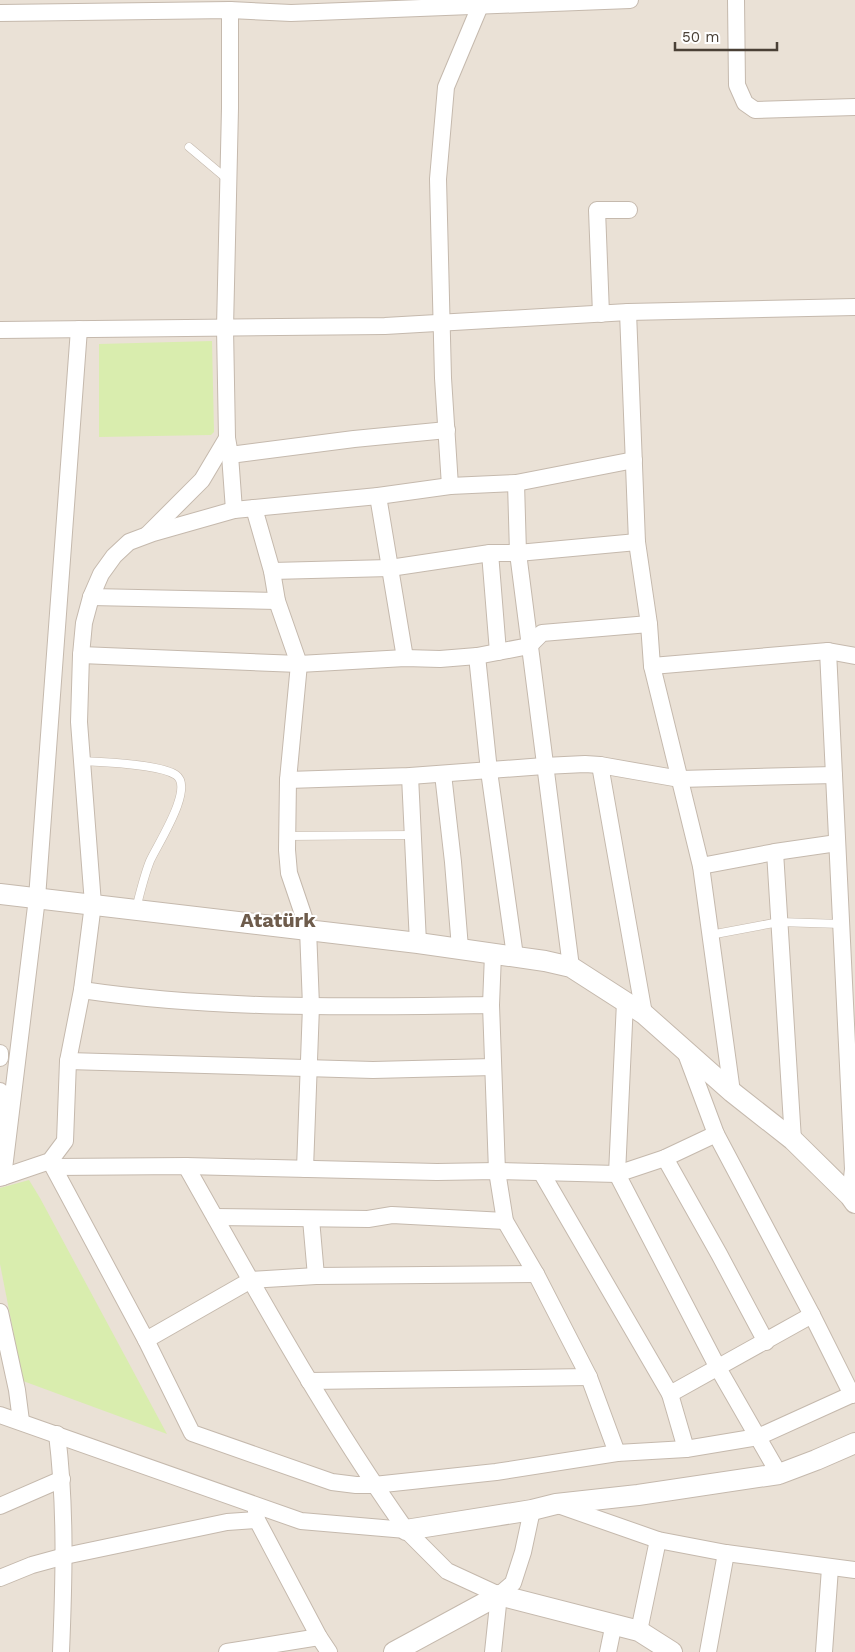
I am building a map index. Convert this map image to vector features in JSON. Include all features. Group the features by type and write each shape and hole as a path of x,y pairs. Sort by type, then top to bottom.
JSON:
{"street":[{"path":"0,13 39,6 230,10 291,6 480,6 630,0"},
{"path":"736,0 737,85 745,103 755,110 855,107"},
{"path":"450,486 446,430 438,179 446,88 480,6"},
{"path":"230,10 229,180 225,328 227,438 234,510"},
{"path":"601,314 598,210 629,210"},
{"path":"0,330 385,326 628,312 855,307"},
{"path":"628,312 637,542 649,624 652,666 700,866 732,1092"},
{"path":"2,1178 37,898 78,329"},
{"path":"230,456 354,439 446,430"},
{"path":"146,536 202,480 227,438"},
{"path":"52,1164 65,1141 68,1061 82,990 93,904 79,722 84,624 91,597 101,574 114,556 130,542 234,510 378,496 450,486 516,483 634,460"},
{"path":"516,483 518,553 571,967"},
{"path":"378,496 405,658"},
{"path":"254,508 272,571 277,601 300,664 288,780 287,836 289,873 308,930 311,1006 306,1169"},
{"path":"272,571 390,568 490,553 518,553 637,542"},
{"path":"490,553 498,652"},
{"path":"91,597 277,601"},
{"path":"81,656 300,664 405,658 440,659 477,656 529,646 542,633 649,624"},
{"path":"652,666 828,651 855,656"},
{"path":"828,651 837,843 848,924 852,1200"},
{"path":"477,656 489,771 515,956"},
{"path":"288,780 410,776 544,766 600,765 680,779 834,775"},
{"path":"600,765 644,1014"},
{"path":"443,774 460,948"},
{"path":"410,776 418,943"},
{"path":"700,866 837,843"},
{"path":"775,852 793,1140"},
{"path":"0,894 460,948 545,961 571,967 644,1014 732,1092 793,1140 852,1200"},
{"path":"493,954 491,1005 497,1171 505,1221 536,1274 589,1377 617,1453"},
{"path":"82,990 192,1002 311,1006 491,1005"},
{"path":"625,1002 617,1174 718,1368 779,1474"},
{"path":"52,1164 146,1340 192,1433 332,1482 356,1486 496,1472 617,1453 686,1449 758,1437 854,1394 716,1134 685,1051"},
{"path":"68,1061 373,1070 493,1067"},
{"path":"0,1091 2,1178"},
{"path":"2,1178 52,1164 617,1174 665,1158 716,1134"},
{"path":"665,1158 766,1342"},
{"path":"186,1166 309,1382 374,1485 406,1530 447,1571 499,1595 639,1631 672,1652"},
{"path":"541,1172 670,1394 686,1449"},
{"path":"215,1217 368,1219 392,1215 505,1221"},
{"path":"311,1219 316,1276"},
{"path":"146,1340 251,1280 316,1276 536,1274"},
{"path":"670,1394 812,1315"},
{"path":"1,1317 6,1364 21,1421"},
{"path":"309,1382 589,1377"},
{"path":"0,1415 57,1434 257,1513 301,1521 406,1530 532,1510 556,1504 638,1495 779,1474 855,1443"},
{"path":"57,1434 62,1479 65,1556 61,1652"},
{"path":"0,1506 62,1479"},
{"path":"556,1504 658,1540 726,1553 855,1570"},
{"path":"394,1652 499,1595 513,1583 523,1552 532,1510"},
{"path":"0,1578 32,1565 65,1556 183,1532 257,1513"},
{"path":"257,1513 319,1637 329,1652"},
{"path":"639,1631 658,1540"},
{"path":"708,1652 726,1553"},
{"path":"824,1652 830,1568"},
{"path":"492,1652 499,1595"},
{"path":"608,1652 614,1624"},
{"path":"227,1652 319,1637"}],"lane":[{"path":"189,147 229,180"},
{"path":"82,761 161,769 176,775 180,782 181,793 176,812 149,863 136,909"},
{"path":"287,836 413,835"},
{"path":"710,935 779,922 848,924"}],"shaded area":[{"path":"0,0 855,0 855,1652 0,1652"}],"green space":[{"path":"212,341 214,432 211,435 99,437 99,344"},
{"path":"29,1180 167,1434 23,1381 0,1264 0,1188"}],"district":[{"name":"Atatürk","path":"278,920"}]}
